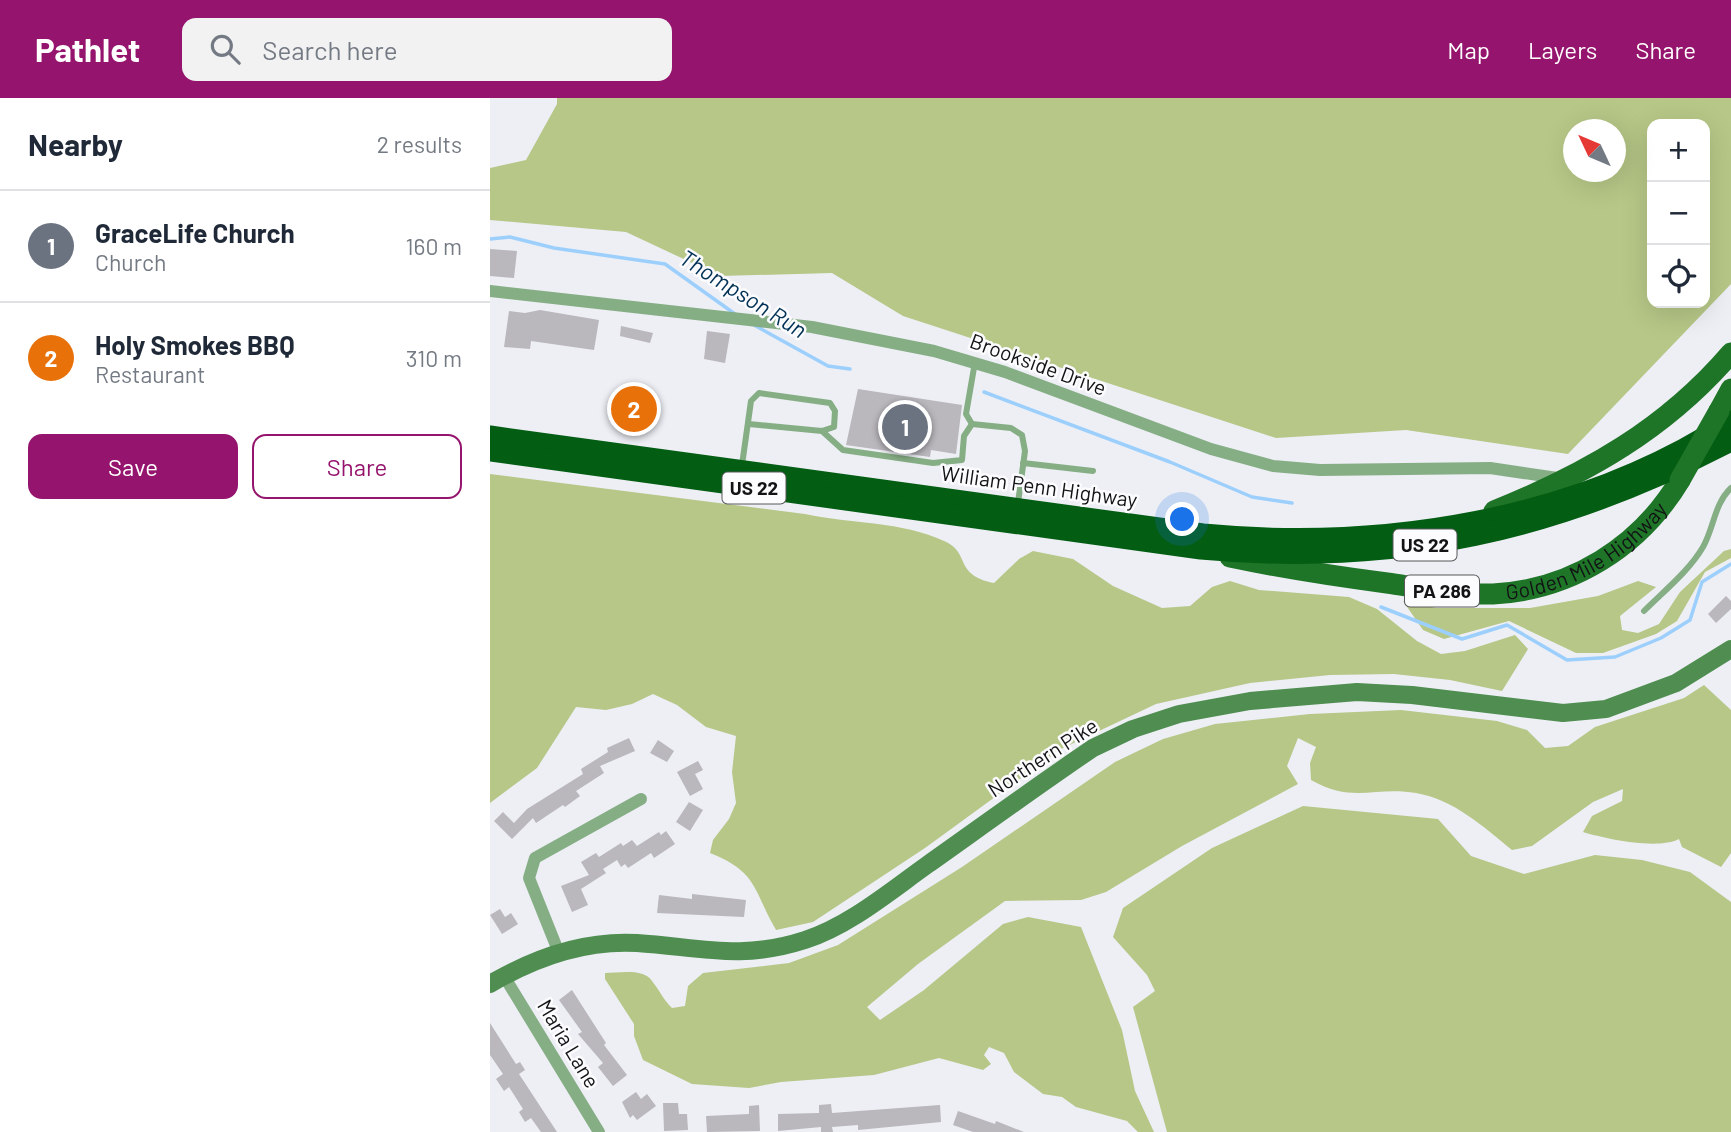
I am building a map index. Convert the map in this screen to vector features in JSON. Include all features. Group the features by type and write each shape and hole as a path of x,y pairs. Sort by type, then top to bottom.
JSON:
{"highway":[{"name":"William Penn Highway","path":"490,436 1203,534 1268,539 1360,537 1458,525 1518,511 1609,482 1666,457 1725,416"},
{"name":"William Penn Highway","path":"490,452 1166,544 1233,552 1302,554 1396,549 1460,540 1522,526 1615,496 1731,440"}],"main road":[{"path":"1458,525 1568,480 1613,455 1667,416 1731,353"},
{"name":"Golden Mile Highway","path":"1166,544 1304,572 1459,593 1507,593 1568,578 1610,556 1655,515 1725,416 1731,389"},
{"name":"Northern Pike","path":"497,980 559,953 607,943 728,953 755,951 805,940 832,929 873,904 1093,748 1133,729 1179,714 1250,701 1357,692 1412,695 1563,713 1606,709 1676,683 1731,649"}],"street":[{"name":"Brookside Drive","path":"490,291 763,324 812,327 975,362 1251,461 1320,470 1490,468 1568,480"},
{"path":"559,953 529,878 535,858 641,799"},
{"name":"Maria Lane","path":"497,980 599,1132"}],"lane":[{"path":"972,424 966,414 975,362"},
{"path":"741,471 751,401 758,393 830,402 835,411 834,427 822,431 749,424"},
{"path":"822,431 843,450 933,463 962,460 964,436 972,424"},
{"path":"972,424 1011,428 1022,435 1023,463 1017,509"},
{"path":"1023,463 1093,471"},
{"path":"1644,611 1694,560 1704,545 1718,505 1731,488"}],"green space":[{"path":"557,98 1731,98 1731,284 1710,306 1710,119 1647,119 1647,308 1708,308 1568,454 1406,430 1276,438 903,316 832,273 720,276 626,232 490,220 490,168 526,160 557,104"},
{"path":"490,474 894,526 944,541 957,551 973,575 994,583 1019,559 1033,551 1073,559 1113,586 1162,608 1190,606 1212,587 1230,581 1259,590 1349,597 1377,609 1417,641 1441,654 1465,651 1515,635 1528,649 1502,691 1450,680 1394,674 1330,675 1250,683 1156,704 1061,749 925,848 813,922 776,930 746,875 726,860 710,853 713,840 729,819 736,803 732,772 736,736 706,727 677,705 653,694 632,704 606,710 576,707 537,768 490,803"},
{"path":"1731,549 1731,558 1705,572 1677,621 1656,634 1603,653 1576,653 1509,621 1444,639 1423,630 1403,601 1436,608 1530,608 1598,596 1638,581 1656,587 1620,616 1622,630 1638,633 1659,624 1680,592 1724,551"},
{"path":"1704,685 1731,710 1731,853 1721,867 1682,847 1679,839 1658,844 1618,840 1583,832 1592,816 1622,801 1623,789 1593,802 1532,846 1512,850 1467,815 1430,796 1401,791 1352,793 1326,787 1311,780 1310,763 1316,747 1298,738 1287,766 1298,784 1182,846 1106,892 1081,900 1005,901 918,964 867,1007 880,1020 924,990 1003,924 1028,917 1081,927 1122,1030 1135,1091 1154,1132 1138,1132 1127,1121 1076,1107 1062,1097 1043,1094 1014,1072 1004,1053 989,1047 984,1055 991,1064 983,1070 939,1058 874,1075 781,1082 749,1088 692,1084 643,1060 634,1036 634,1024 605,979 605,973 643,974 652,981 672,1008 685,1006 688,986 703,973 789,963 838,945 962,867 1115,762 1163,739 1215,724 1310,714 1401,710 1497,721 1527,730 1545,748 1568,746 1595,727 1684,698"},
{"path":"1303,806 1438,819 1471,856 1524,874 1595,855 1642,860 1690,872 1731,902 1731,1132 1167,1132 1133,1007 1155,991 1147,975 1113,937 1123,908 1212,848"}],"building":[{"path":"490,249 517,251 514,278 490,276"},
{"path":"540,310 599,320 594,350 531,341 530,349 504,347 509,311 525,313"},
{"path":"621,326 653,333 650,343 620,336"},
{"path":"707,331 730,334 725,363 704,359"},
{"path":"858,389 962,405 956,454 931,450 930,457 846,445"},
{"path":"633,398 640,400 643,410 654,419 626,414 624,405"},
{"path":"1726,596 1731,601 1731,609 1716,623 1708,614"},
{"path":"629,738 635,751 600,766 604,773 576,791 580,796 565,807 563,805 536,823 533,818 512,839 494,821 503,812 514,823 527,809 583,774 581,769 608,752 607,748"},
{"path":"658,740 674,751 667,762 650,753"},
{"path":"698,761 703,770 695,774 703,789 690,796 677,772"},
{"path":"689,802 703,810 690,831 676,822"},
{"path":"666,831 675,844 654,858 651,853 628,868 625,864 621,867 617,860 603,869 606,873 581,889 588,905 572,912 561,886 589,875 581,862 596,853 599,857 621,843 623,846 632,840 637,846 659,832 661,835"},
{"path":"692,894 746,900 744,917 657,913 659,895 692,899"},
{"path":"500,909 505,917 511,913 518,924 502,934 490,915"},
{"path":"572,990 606,1043 604,1045 627,1075 613,1086 598,1067 603,1063 578,1034 582,1032 559,1000"},
{"path":"490,1023 516,1064 520,1062 525,1070 519,1074 557,1132 541,1132 531,1118 525,1122 519,1112 523,1109 509,1087 504,1091 496,1079 503,1074 490,1055"},
{"path":"636,1092 641,1099 647,1094 656,1106 637,1120 633,1115 630,1118 622,1102"},
{"path":"663,1103 678,1103 679,1114 687,1114 688,1130 664,1131"},
{"path":"831,1104 832,1113 940,1105 941,1122 858,1130 858,1125 832,1127 833,1132 821,1132 821,1127 778,1131 778,1114 819,1113 819,1105"},
{"path":"759,1105 760,1131 707,1132 706,1116 749,1114 749,1106"},
{"path":"958,1111 1024,1132 973,1132 953,1125"}],"waterway":[{"name":"Thompson Run","path":"490,239 510,237 554,248 665,264 735,314"},
{"name":"Thompson Run","path":"754,325 828,366 850,369"},
{"name":"Thompson Run","path":"984,392 1170,462 1252,497 1292,503"},
{"name":"Thompson Run","path":"1381,607 1462,639 1507,625 1567,660 1615,657 1661,638 1690,620 1702,582 1731,564"}],"place":[{"name":"Holy Smokes BBQ","path":"634,409"},
{"name":"GraceLife Church","path":"905,427"}]}
